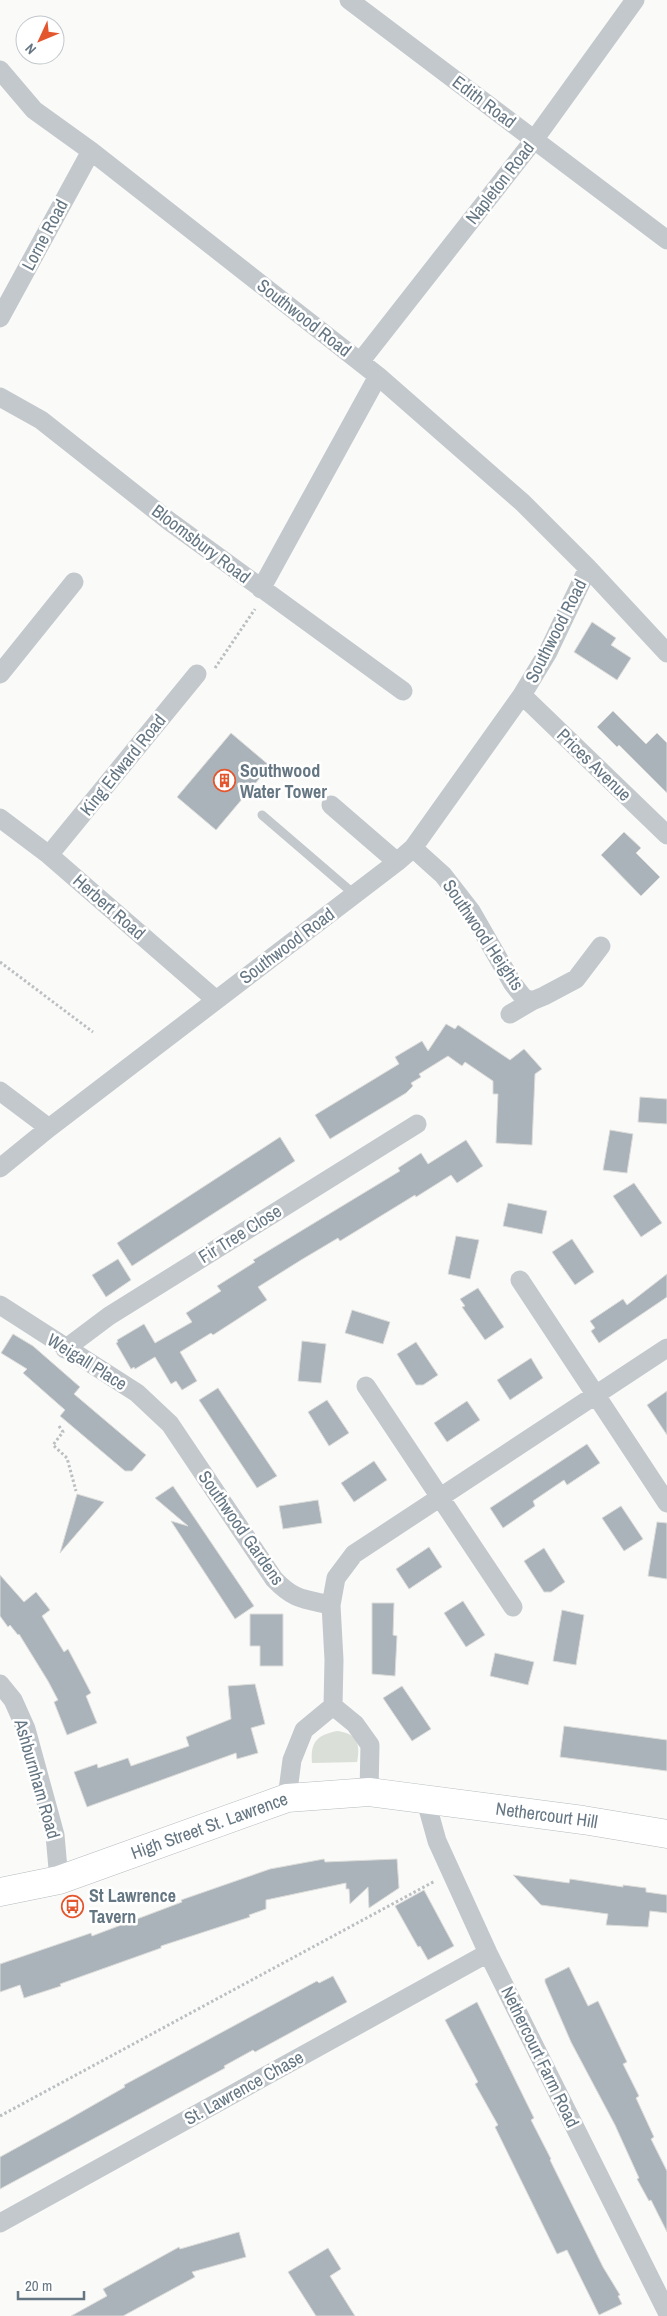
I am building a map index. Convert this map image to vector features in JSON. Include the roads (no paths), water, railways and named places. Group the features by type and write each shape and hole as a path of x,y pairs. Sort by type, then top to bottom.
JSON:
{"main road":[{"name":"High Street St. Lawrence","path":"0,1892 60,1880 287,1798 369,1792 425,1798"},
{"name":"Nethercourt Hill","path":"425,1798 667,1834"}],"street":[{"name":"Edith Road","path":"349,0 667,240"},
{"name":"Napleton Road","path":"360,362 534,140 635,0"},
{"name":"Southwood Road","path":"0,70 34,110 91,151 378,376 523,503 588,568 548,652 522,695 412,848 397,862 49,1128 0,1168"},
{"name":"Lorne Road","path":"0,318 91,151"},
{"path":"264,590 378,376"},
{"name":"Bloomsbury Road","path":"0,397 41,420 169,521 403,691"},
{"path":"588,568 667,654"},
{"path":"0,674 74,582"},
{"name":"King Edward Road","path":"49,855 198,674"},
{"name":"Prices Avenue","path":"522,695 667,835"},
{"path":"331,805 397,862"},
{"name":"Herbert Road","path":"0,818 49,855 216,1000"},
{"name":"Southwood Heights","path":"412,848 443,875 471,911 512,984 524,998 532,1000"},
{"name":"Southwood Heights","path":"510,1014 532,1000 576,979 601,946"},
{"path":"0,1091 49,1128"},
{"name":"Fir Tree Close","path":"65,1349 109,1316 416,1124"},
{"path":"520,1280 667,1503"},
{"name":"Weigall Place","path":"0,1305 65,1349 137,1393 170,1424"},
{"path":"369,1792 370,1745 355,1724 334,1706 331,1605 336,1578 354,1554 667,1348"},
{"path":"366,1386 513,1607"},
{"name":"Southwood Gardens","path":"170,1424 274,1579 288,1593 304,1600 331,1605"},
{"name":"Ashburnham Road","path":"0,1684 13,1700 26,1728 55,1835 60,1880"},
{"path":"287,1798 292,1760 304,1730 334,1706"},
{"name":"Nethercourt Farm Road","path":"425,1798 437,1841 488,1953 667,2312"},
{"name":"St. Lawrence Chase","path":"0,2223 488,1953"}],"lane":[{"path":"262,815 354,894"}],"place":[{"name":"Southwood Water Tower","path":"224,781"},
{"name":"St Lawrence Tavern","path":"73,1906"}]}
